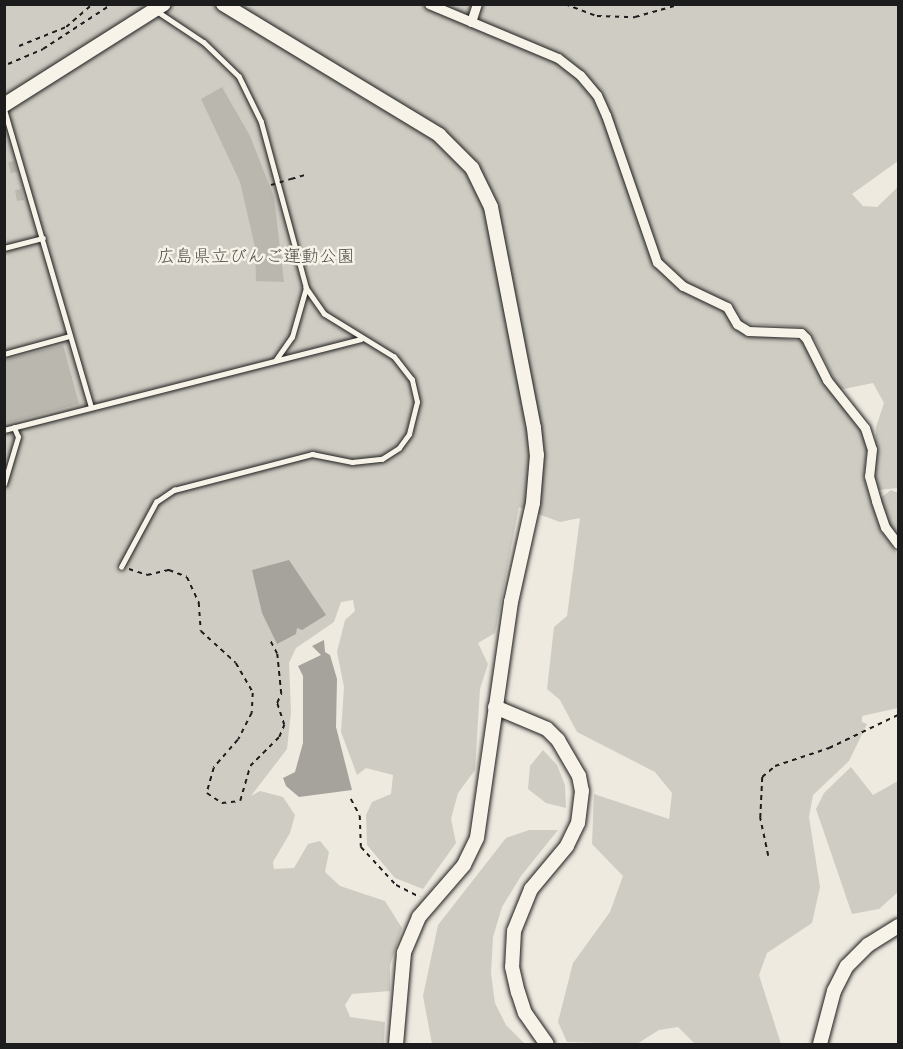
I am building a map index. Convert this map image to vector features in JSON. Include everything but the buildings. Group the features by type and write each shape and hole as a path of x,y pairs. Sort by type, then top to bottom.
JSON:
{"street":[{"path":"223,4 440,135 472,168 491,207 537,455 533,503 511,602 477,838 464,866 419,917 404,953 396,1044"},
{"path":"429,4 558,58 597,95 657,262 683,286 727,307 737,324 748,330 801,333 806,338 827,380 865,428 872,449 869,476 876,501 885,527 898,544"},
{"path":"471,22 477,4"},
{"path":"4,107 159,7"},
{"path":"495,707 547,729 558,740 579,776 582,791 578,823 567,846 531,889 514,931 512,967 518,992 525,1013 547,1044"},
{"path":"819,1044 834,991 847,966 868,945 898,926"}],"lane":[{"path":"121,567 156,502 174,490 312,454 352,462 382,459 399,448 409,434 417,392 412,380 394,357 361,339 324,314 306,288 261,122 250,95 239,77 204,43 159,7"},
{"path":"4,107 91,406"},
{"path":"4,248 43,238"},
{"path":"275,361 292,337 306,288"},
{"path":"4,354 70,336"},
{"path":"4,430 361,339"},
{"path":"4,484 18,437 14,428"}],"path":[{"path":"19,46 74,21 92,4"},
{"path":"8,64 44,50 112,4"},
{"path":"565,4 597,16 635,17 681,4"},
{"path":"74,21 77,26"},
{"path":"271,185 305,175"},
{"path":"121,567 147,574 169,570 187,577 199,603 201,631 236,663 253,693 252,713 238,740 214,768 207,793 222,803 240,801 250,766 279,737 284,725 277,704 281,694 277,654 269,639"},
{"path":"768,856 760,818 762,777 775,766 830,748 898,715"},
{"path":"351,799 360,816 361,847 396,885 432,903"}],"green space":[{"name":"広島県立びんご運動公園","path":"5,5 898,5 898,161 852,194 863,206 877,207 898,187 898,488 878,490 874,474 876,427 884,403 873,383 839,390 815,340 800,327 748,324 743,333 802,341 823,382 861,430 867,449 864,477 871,502 881,530 898,555 898,708 862,716 862,722 867,724 849,761 813,795 809,817 820,887 812,923 767,953 759,975 781,1044 695,1044 678,1027 659,1030 637,1044 567,1042 558,1022 573,963 610,912 623,876 592,844 594,794 669,819 672,793 655,772 577,732 560,700 547,689 554,627 567,616 580,518 560,522 519,507 495,633 478,643 488,664 480,689 475,770 458,793 451,819 456,843 423,889 395,878 367,845 366,815 372,802 391,794 393,775 366,768 357,775 341,732 344,687 337,652 345,620 355,611 353,600 341,602 334,622 296,648 289,663 291,712 287,749 251,796 260,791 283,797 295,815 290,833 273,862 274,869 294,868 308,844 320,841 329,852 325,872 340,886 385,901 402,928 390,965 390,991 352,994 345,1005 350,1017 385,1022 384,1044 5,1044"},
{"path":"891,490 898,493 898,541 887,526 878,500"},
{"path":"543,750 557,765 565,785 566,808 546,803 528,789 530,766"},
{"path":"851,767 873,795 898,781 898,892 879,909 852,914 816,809 824,793"},
{"path":"529,830 558,830 521,876 502,907 493,937 491,973 495,1003 506,1025 525,1044 432,1044 423,996 438,925 506,838"}],"shaded area":[{"path":"289,560 326,615 302,630 297,628 296,634 277,644 262,613 252,570"},
{"path":"324,640 325,652 330,655 337,679 336,727 352,790 299,797 286,786 283,778 295,772 303,743 303,676 298,666 321,655 312,646"}]}
